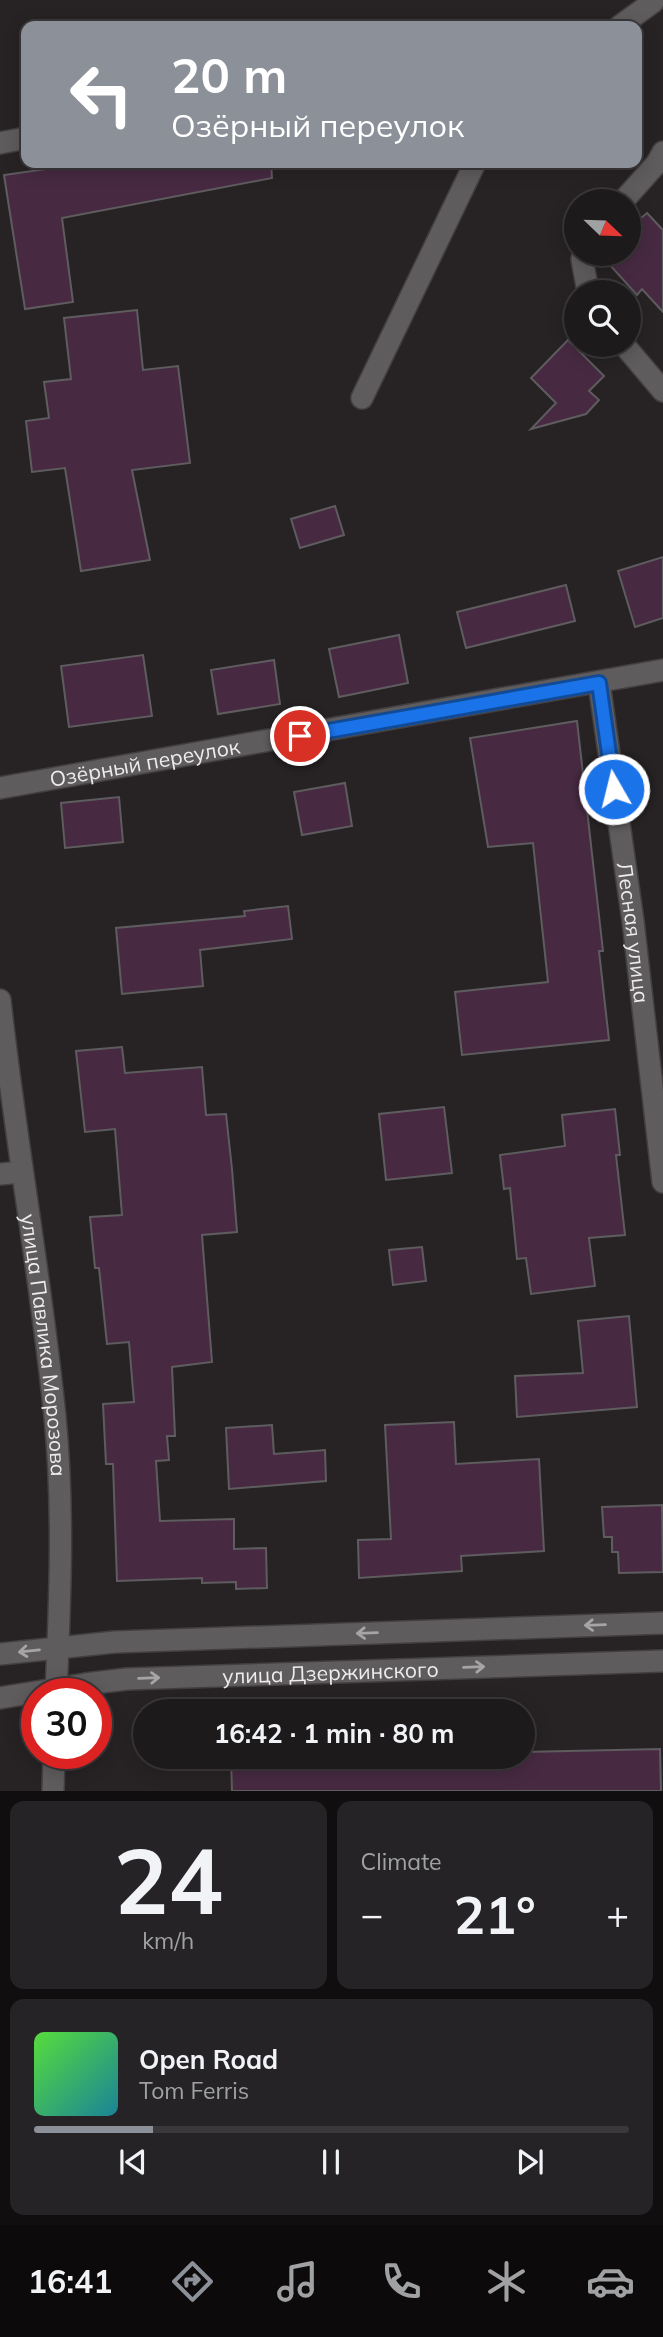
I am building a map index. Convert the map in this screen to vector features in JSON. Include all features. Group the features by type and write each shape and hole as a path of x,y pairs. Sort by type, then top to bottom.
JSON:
{"street":[{"path":"629,21 656,7"},
{"path":"0,143 21,139"},
{"path":"634,189 657,163 663,152"},
{"path":"362,398 473,168"},
{"path":"634,357 663,391"},
{"name":"Озёрный переулок","path":"0,788 663,670"},
{"name":"Лесная улица","path":"599,683 655,1036 663,1182"},
{"name":"улица Павлика Морозова","path":"0,1000 55,1419 60,1500 57,1678"},
{"path":"0,1174 22,1172"},
{"name":"улица Дзержинского","path":"0,1654 115,1642 663,1623"},
{"name":"улица Дзержинского","path":"112,1682 663,1661"},
{"name":"улица Дзержинского","path":"0,1698 21,1695"},
{"path":"52,1791 53,1769"}],"building":[{"path":"53,168 271,168 272,178 62,218 73,302 25,309 4,175"},
{"path":"647,213 663,230 663,312 641,290 641,280 623,280 611,266 641,266 641,218"},
{"path":"137,310 143,370 178,366 190,463 132,470 150,560 81,571 65,468 32,472 26,421 49,418 44,382 71,379 64,318"},
{"path":"564,344 564,357 585,357 604,376 589,391 599,400 586,414 531,429 556,403 531,378"},
{"path":"335,506 344,535 300,548 291,519"},
{"path":"663,557 663,618 635,627 618,571"},
{"path":"566,585 575,621 466,648 457,612"},
{"path":"399,635 408,683 339,697 329,649"},
{"path":"143,655 152,716 69,727 61,666"},
{"path":"274,660 280,704 218,714 211,670"},
{"path":"577,721 603,951 599,951 609,1040 462,1055 455,992 548,982 533,843 488,847 470,738"},
{"path":"345,783 352,826 302,835 294,792"},
{"path":"119,797 123,842 65,848 61,803"},
{"path":"288,906 292,939 200,950 203,986 122,994 116,928 245,916 244,911"},
{"path":"122,1047 125,1073 202,1067 206,1115 226,1114 232,1169 237,1232 202,1235 212,1362 172,1367 175,1436 167,1436 169,1460 156,1461 160,1521 234,1519 234,1549 266,1548 267,1588 236,1589 236,1582 202,1583 202,1578 117,1581 113,1464 106,1464 103,1404 134,1402 129,1342 107,1344 99,1268 95,1268 90,1217 122,1215 115,1129 85,1132 76,1051"},
{"path":"444,1107 452,1173 386,1180 379,1114"},
{"path":"615,1109 620,1155 616,1155 625,1235 589,1238 595,1286 531,1294 526,1258 517,1259 510,1188 504,1189 500,1155 565,1146 562,1115"},
{"path":"422,1247 426,1281 393,1285 389,1250"},
{"path":"629,1316 637,1407 517,1417 515,1376 583,1373 578,1321"},
{"path":"454,1422 456,1464 539,1459 544,1551 461,1556 462,1571 359,1578 358,1540 391,1539 385,1425"},
{"path":"272,1425 274,1454 325,1450 326,1481 229,1489 226,1428"},
{"path":"662,1505 663,1572 619,1573 618,1552 612,1552 612,1537 604,1537 602,1507"},
{"path":"660,1749 661,1791 232,1791 231,1769 535,1769 535,1752"}],"route":[{"path":"300,736 599,683 614,789"}]}
